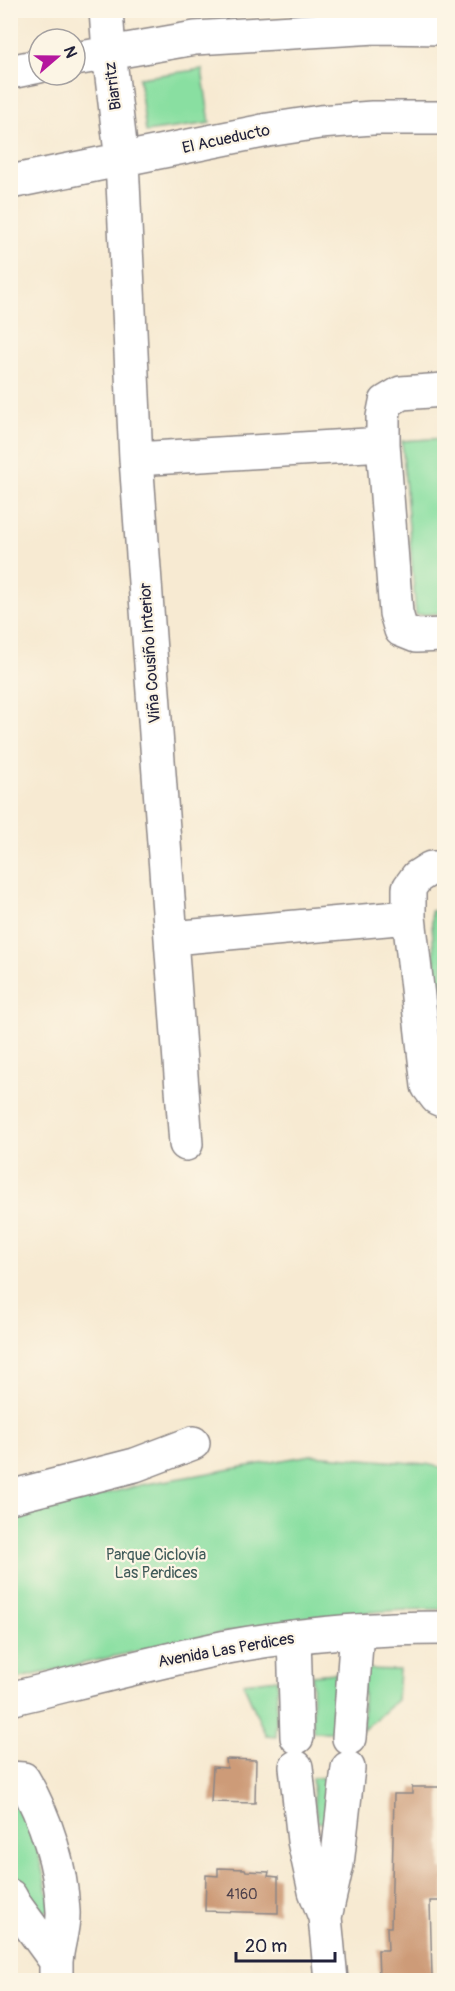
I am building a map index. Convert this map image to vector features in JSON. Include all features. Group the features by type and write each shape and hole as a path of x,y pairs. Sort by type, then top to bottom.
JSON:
{"street":[{"name":"Biarritz","path":"106,10 122,160"},
{"path":"87,57 195,38 376,27 444,28"},
{"path":"10,72 27,68"},
{"name":"El Acueducto","path":"10,182 268,130 321,122 372,118 444,118"},
{"name":"Viña Cousiño Interior","path":"122,160 136,459 186,1144"},
{"path":"444,390 401,393 386,402 382,444 396,613 401,630 416,636 444,635"},
{"path":"136,459 382,444"},
{"path":"444,868 431,868 417,877 409,888 409,917 428,1086 437,1098 444,1101"},
{"path":"172,938 409,917"},
{"path":"10,1497 135,1465 193,1443"},
{"name":"Avenida Las Perdices","path":"10,1699 166,1660 230,1647 294,1637 357,1631 444,1628"},
{"path":"325,1917 337,1864 349,1753 357,1631"},
{"path":"294,1637 297,1752 306,1853 315,1891 325,1917 331,1980"},
{"path":"10,1778 22,1779 30,1791 57,1867 63,1914 56,1971"},
{"path":"10,1896 56,1971"}],"green space":[{"path":"202,69 210,123 146,132 139,78"},
{"path":"444,438 444,613 416,615 402,441"},
{"path":"444,910 444,1085 431,911"},
{"name":"Parque Ciclovía Las Perdices","path":"311,1455 426,1464 444,1468 444,1609 389,1611 280,1623 172,1643 11,1680 11,1518 141,1485"},
{"path":"363,1669 399,1670 397,1700 363,1730"},
{"path":"336,1673 336,1732 313,1732 312,1675"},
{"path":"277,1679 276,1737 266,1736 243,1683"},
{"path":"338,1777 331,1824 317,1822 312,1778"},
{"path":"10,1790 29,1812 51,1908 36,1917 11,1880"}],"building":[{"path":"226,1759 256,1760 255,1803 211,1802 213,1767 227,1768"},
{"path":"412,1787 440,1787 441,1869 444,1869 444,1901 430,1901 432,1977 379,1978 378,1950 388,1950 387,1927 391,1927 394,1794 412,1794"},
{"path":"218,1868 269,1872 268,1876 278,1877 278,1913 205,1911 206,1875 218,1876"}]}
